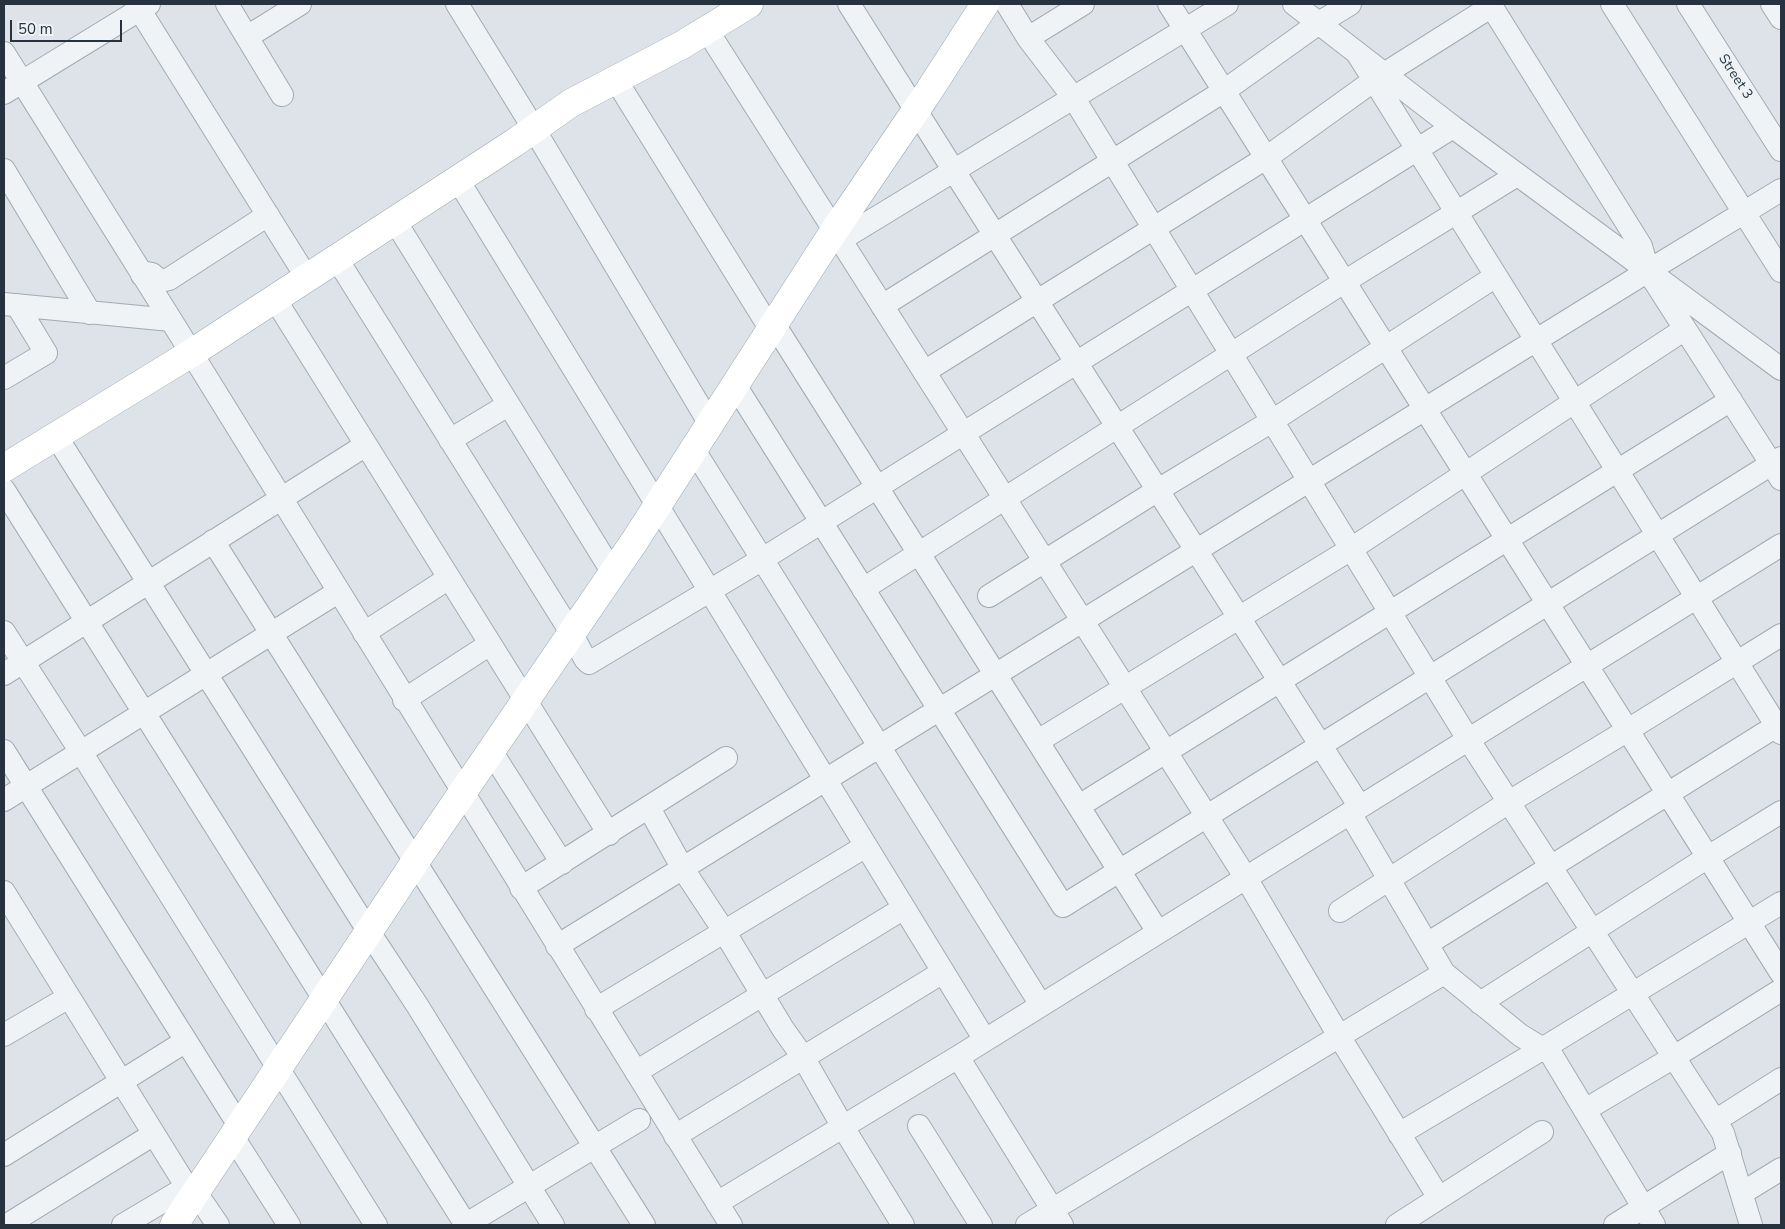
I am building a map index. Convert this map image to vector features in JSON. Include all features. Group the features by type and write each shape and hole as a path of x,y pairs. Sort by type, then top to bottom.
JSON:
{"main road":[{"path":"4,468 188,350 275,299 458,180 571,103 707,30 750,4"},
{"path":"174,1225 190,1192 236,1132 415,862 658,506 773,327 837,236 985,4"}],"street":[{"path":"227,4 282,95"},
{"path":"247,37 300,4"},
{"path":"456,4 534,129 710,424"},
{"path":"849,4 1321,745 1389,880 1444,973 1520,1035 1551,1054 1648,1216"},
{"path":"1007,4 1028,38 1073,98 1113,161 1468,739 1723,1133 1751,1225"},
{"path":"1028,38 1083,4"},
{"path":"1169,4 1781,973"},
{"path":"837,236 954,171 1227,4"},
{"path":"1294,4 1357,53 1378,78 1417,150 1780,728 1668,793 1427,944"},
{"path":"882,306 1224,91 1319,23 1350,4"},
{"path":"1612,4 1781,271"},
{"name":"Street 3","path":"1688,4 1781,150"},
{"path":"1772,4 1781,18"},
{"path":"735,385 1063,906 1658,535 1778,467 1731,400 1648,271 1641,246 1491,5 1378,78 1266,158 924,372"},
{"path":"13,87 141,6 307,278"},
{"path":"707,30 1246,878 1339,1036 1439,1198"},
{"path":"4,52 13,87 142,275 731,1225"},
{"path":"1378,78 1453,127 1781,369"},
{"path":"616,80 878,488 1158,932"},
{"path":"337,259 572,634 585,659 589,662 710,591 878,488 1453,127"},
{"path":"4,170 90,313"},
{"path":"863,589 1344,282 1517,175"},
{"path":"458,180 985,1040"},
{"path":"557,946 1781,190"},
{"path":"142,275 146,272 152,274 160,281 169,279 268,215"},
{"path":"395,221 613,573"},
{"path":"989,596 1272,421 1496,276"},
{"path":"275,299 609,834"},
{"path":"10,304 172,324"},
{"path":"4,378 46,353 10,304"},
{"path":"1038,741 1351,548 1685,329"},
{"path":"1079,806 1731,400"},
{"path":"450,440 508,404"},
{"path":"56,436 417,1005 553,1225"},
{"path":"4,674 366,445"},
{"path":"694,450 761,560 1041,1005"},
{"path":"4,490 466,1225 639,1120"},
{"path":"213,541 644,1225"},
{"path":"717,1203 985,1040 1781,545"},
{"path":"364,633 449,578"},
{"path":"4,800 338,592"},
{"path":"4,632 376,1225"},
{"path":"1340,911 1509,802 1781,635"},
{"path":"404,700 490,644"},
{"path":"4,751 186,1041 289,1225"},
{"path":"491,751 562,863"},
{"path":"521,888 609,834 726,758"},
{"path":"649,808 683,869 724,931 783,1029 803,1057 903,1225"},
{"path":"1480,1003 1592,930 1781,812"},
{"path":"596,1009 866,846"},
{"path":"4,892 190,1192 203,1203 218,1225"},
{"path":"1399,1134 1781,903"},
{"path":"636,1072 904,908"},
{"path":"676,1136 943,972"},
{"path":"1027,1225 1057,1217 1339,1036 1444,973"},
{"path":"1584,1110 1674,1057 1781,990"},
{"path":"4,1035 69,997"},
{"path":"4,1156 186,1041"},
{"path":"958,1056 1057,1217"},
{"path":"1715,1121 1781,1079"},
{"path":"919,1126 981,1225"},
{"path":"1397,1225 1542,1132"},
{"path":"7,1225 154,1134"},
{"path":"1615,1225 1648,1216 1730,1153"},
{"path":"1742,1193 1781,1169"},
{"path":"123,1225 190,1192"}]}
